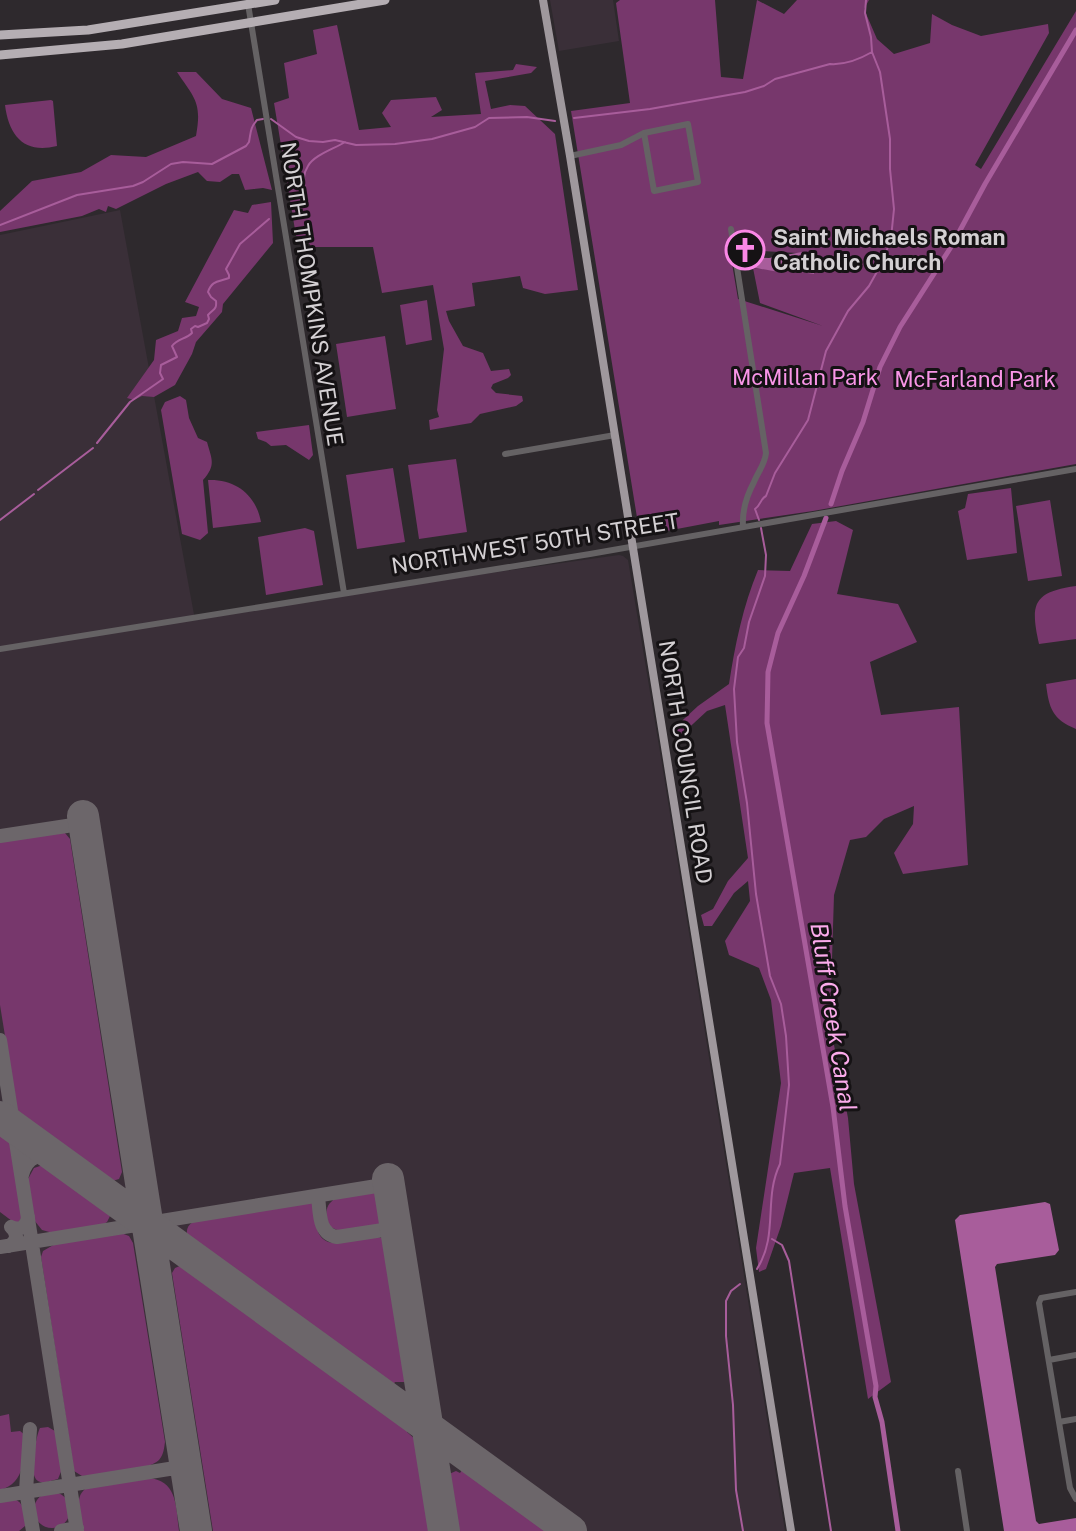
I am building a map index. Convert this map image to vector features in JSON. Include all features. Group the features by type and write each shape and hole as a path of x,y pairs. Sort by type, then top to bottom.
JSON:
{"highway":[{"path":"0,35 88,30 275,0"},
{"path":"0,55 154,40 385,0"},
{"path":"88,30 91,48"}],"main road":[{"name":"NORTH COUNCIL ROAD","path":"543,0 791,1531"}],"street":[{"name":"NORTH THOMPKINS AVENUE","path":"248,2 344,593"},
{"path":"570,156 621,145 644,133 688,124 698,182 654,191 644,133"},
{"path":"731,229 766,453 748,498 743,527"},
{"path":"505,454 615,435"},
{"name":"NORTHWEST 50TH STREET","path":"0,649 633,546 1076,469"},
{"path":"1076,1292 1041,1298 1039,1303 1070,1488 1076,1499"},
{"path":"1049,1360 1076,1355"},
{"path":"1059,1422 1076,1419"},
{"path":"958,1471 967,1531"}],"shaded area":[{"path":"550,0 613,0 619,41 559,51"},
{"path":"120,210 195,620 619,555 628,560 785,1531 0,1531 0,235"},
{"path":"802,252 816,255 814,274 744,266 743,258 746,257 769,258"},
{"path":"1045,1202 1050,1204 1059,1250 1055,1255 997,1264 995,1267 1036,1521 1039,1524 1076,1518 1076,1531 1004,1531 955,1220 960,1215"}],"green space":[{"path":"620,0 715,0 721,77 743,79 757,0 784,14 797,0 869,0 864,9 877,39 894,54 930,43 932,14 981,36 1048,24 1049,33 975,165 981,169 1076,11 1076,464 813,511 719,525 719,521 640,536 571,111 630,103 616,3","holes":["728,240 745,250 814,254 802,272 753,268 760,303 823,326 738,299"]},
{"path":"337,25 359,130 391,127 382,113 391,100 436,97 442,110 431,117 481,114 475,73 513,70 516,64 537,67 531,73 485,81 491,109 525,106 555,134 578,290 545,294 523,288 520,276 472,283 475,306 446,311 463,346 483,353 491,371 509,369 511,375 491,388 496,393 522,396 523,401 516,406 480,414 471,423 430,430 429,420 439,417 437,410 444,349 433,285 382,293 373,247 311,247 306,237 296,236 274,103 289,98 284,63 317,54 313,30"},
{"path":"177,72 196,72 222,99 251,108 272,190 245,190 239,174 232,174 220,182 207,181 198,172 116,209 108,206 106,212 99,209 82,216 0,232 0,211 32,181 81,172 111,155 146,157 196,136 196,101"},
{"path":"51,100 57,146 36,147 20,140 10,126 5,105"},
{"path":"271,202 273,243 196,342 175,385 154,397 127,398 154,360 156,340 178,331 182,318 196,316 199,307 185,302 234,210 248,213 252,205"},
{"path":"427,300 432,340 406,345 400,305"},
{"path":"385,336 396,409 347,417 336,344"},
{"path":"180,396 186,400 189,418 198,438 207,442 211,458 210,470 203,480 208,533 200,540 182,534 161,410 165,402"},
{"path":"309,425 313,455 309,460 286,445 271,446 258,439 256,432"},
{"path":"456,459 467,532 419,539 408,465"},
{"path":"393,468 405,542 357,549 346,475"},
{"path":"208,480 227,482 243,490 255,504 261,522 213,528"},
{"path":"1011,488 1017,553 967,560 958,511 965,508 968,494"},
{"path":"1050,500 1062,576 1028,581 1016,506"},
{"path":"836,521 853,530 837,594 898,604 917,642 870,662 881,715 959,707 968,865 903,874 894,853 913,824 914,806 884,819 866,837 850,840 834,895 830,1024 848,1118 854,1184 891,1382 868,1399 830,1168 794,1173 766,1269 759,1272 756,1248 781,1083 771,1000 759,968 729,955 725,941 750,901 748,881 734,893 712,926 704,926 701,915 713,909 728,881 748,858 725,705 707,711 681,735 676,737 672,730 729,684 740,626 758,570 790,571 812,524"},
{"path":"305,528 314,531 323,585 266,595 258,537"},
{"path":"1076,586 1076,639 1039,644 1035,619 1038,602 1051,592"},
{"path":"1076,679 1076,729 1053,712 1046,684"},
{"path":"59,832 70,839 122,1172 119,1179 109,1182 19,1115 0,1005 0,841"},
{"path":"0,1130 10,1140 22,1217 18,1223 0,1212"},
{"path":"43,1165 52,1168 106,1207 110,1216 107,1222 53,1233 42,1230 34,1220 28,1179 34,1168"},
{"path":"374,1192 383,1199 387,1223 340,1231 330,1227 326,1212 331,1202"},
{"path":"313,1202 319,1234 325,1240 333,1243 374,1237 390,1243 411,1373 405,1382 395,1382 392,1387 187,1235 193,1222"},
{"path":"121,1233 129,1236 133,1243 165,1442 163,1453 153,1464 123,1472 82,1476 74,1471 41,1257 43,1251 55,1244"},
{"path":"182,1265 410,1428 407,1432 417,1441 424,1456 436,1531 213,1531 172,1273"},
{"path":"9,1414 11,1432 20,1431 25,1435 24,1460 15,1482 0,1490 0,1416"},
{"path":"48,1427 55,1431 62,1469 58,1479 43,1483 36,1480 33,1471 40,1428"},
{"path":"464,1467 553,1531 453,1531 446,1479 456,1471 460,1473"},
{"path":"148,1478 158,1480 170,1490 176,1505 179,1531 83,1531 79,1501 83,1491 88,1487"},
{"path":"52,1492 64,1498 70,1510 64,1522 52,1528 40,1522 34,1510 40,1498"},
{"path":"14,1499 24,1510 25,1526 19,1531 0,1531 0,1501"}],"waterway":[{"path":"759,520 755,509 766,496 775,473 808,420 826,351 848,311 869,286 891,238 894,209 890,139 880,72 872,52 865,13 866,0"},
{"name":"Bluff Creek Canal","path":"831,504 863,422 880,367 900,327 951,247 1076,30"},
{"path":"574,118 650,109 745,92 775,79 852,61 872,52"},
{"path":"271,119 296,137 309,141 335,140 356,145 432,139 475,127 489,118 527,117 555,121"},
{"path":"0,225 77,195 133,186 171,164 212,164 246,146 253,125 263,119"},
{"path":"291,215 304,204 304,180 308,166 319,155 345,142"},
{"path":"97,443 130,402 163,379 161,365 177,357 172,346 192,333 191,329 195,326 207,323 208,315 216,304 208,292 210,288 216,282 229,278 226,269 240,244 269,219"},
{"path":"38,490 93,448"},
{"path":"0,520 34,494"},
{"name":"Bluff Creek Canal","path":"826,518 778,633 768,672 767,723 833,1107 845,1206 898,1531"},
{"path":"757,1269 767,1243 789,1085 781,1004 770,976 756,894 737,742 734,689 738,657 744,648 749,622 765,576 766,555 761,528"},
{"path":"772,1239 782,1245 789,1261 831,1531"},
{"path":"740,1284 731,1291 726,1301 726,1336 733,1405 736,1490 743,1531"}],"taxiway":[{"path":"0,836 73,825 82,830 87,845"},
{"path":"0,1040 77,1531"},
{"path":"22,1175 31,1159 41,1156 59,1159"},
{"path":"0,1247 389,1184"},
{"path":"318,1196 321,1221 331,1235 337,1237 396,1228"},
{"path":"9,1246 16,1237 11,1227 22,1227 28,1217"},
{"path":"30,1429 26,1491 33,1531"},
{"path":"172,1469 180,1463 183,1447"},
{"path":"0,1496 175,1468 185,1474 189,1486"},
{"path":"61,1531 77,1528"}],"runway":[{"path":"83,816 196,1531"},
{"path":"0,1117 571,1531"},
{"path":"388,1179 444,1531"}],"place":[{"name":"Saint Michaels Roman Catholic Church","path":"745,250"}],"park label":[{"name":"McMillan Park","path":"805,377"},
{"name":"McFarland Park","path":"975,379"}]}
